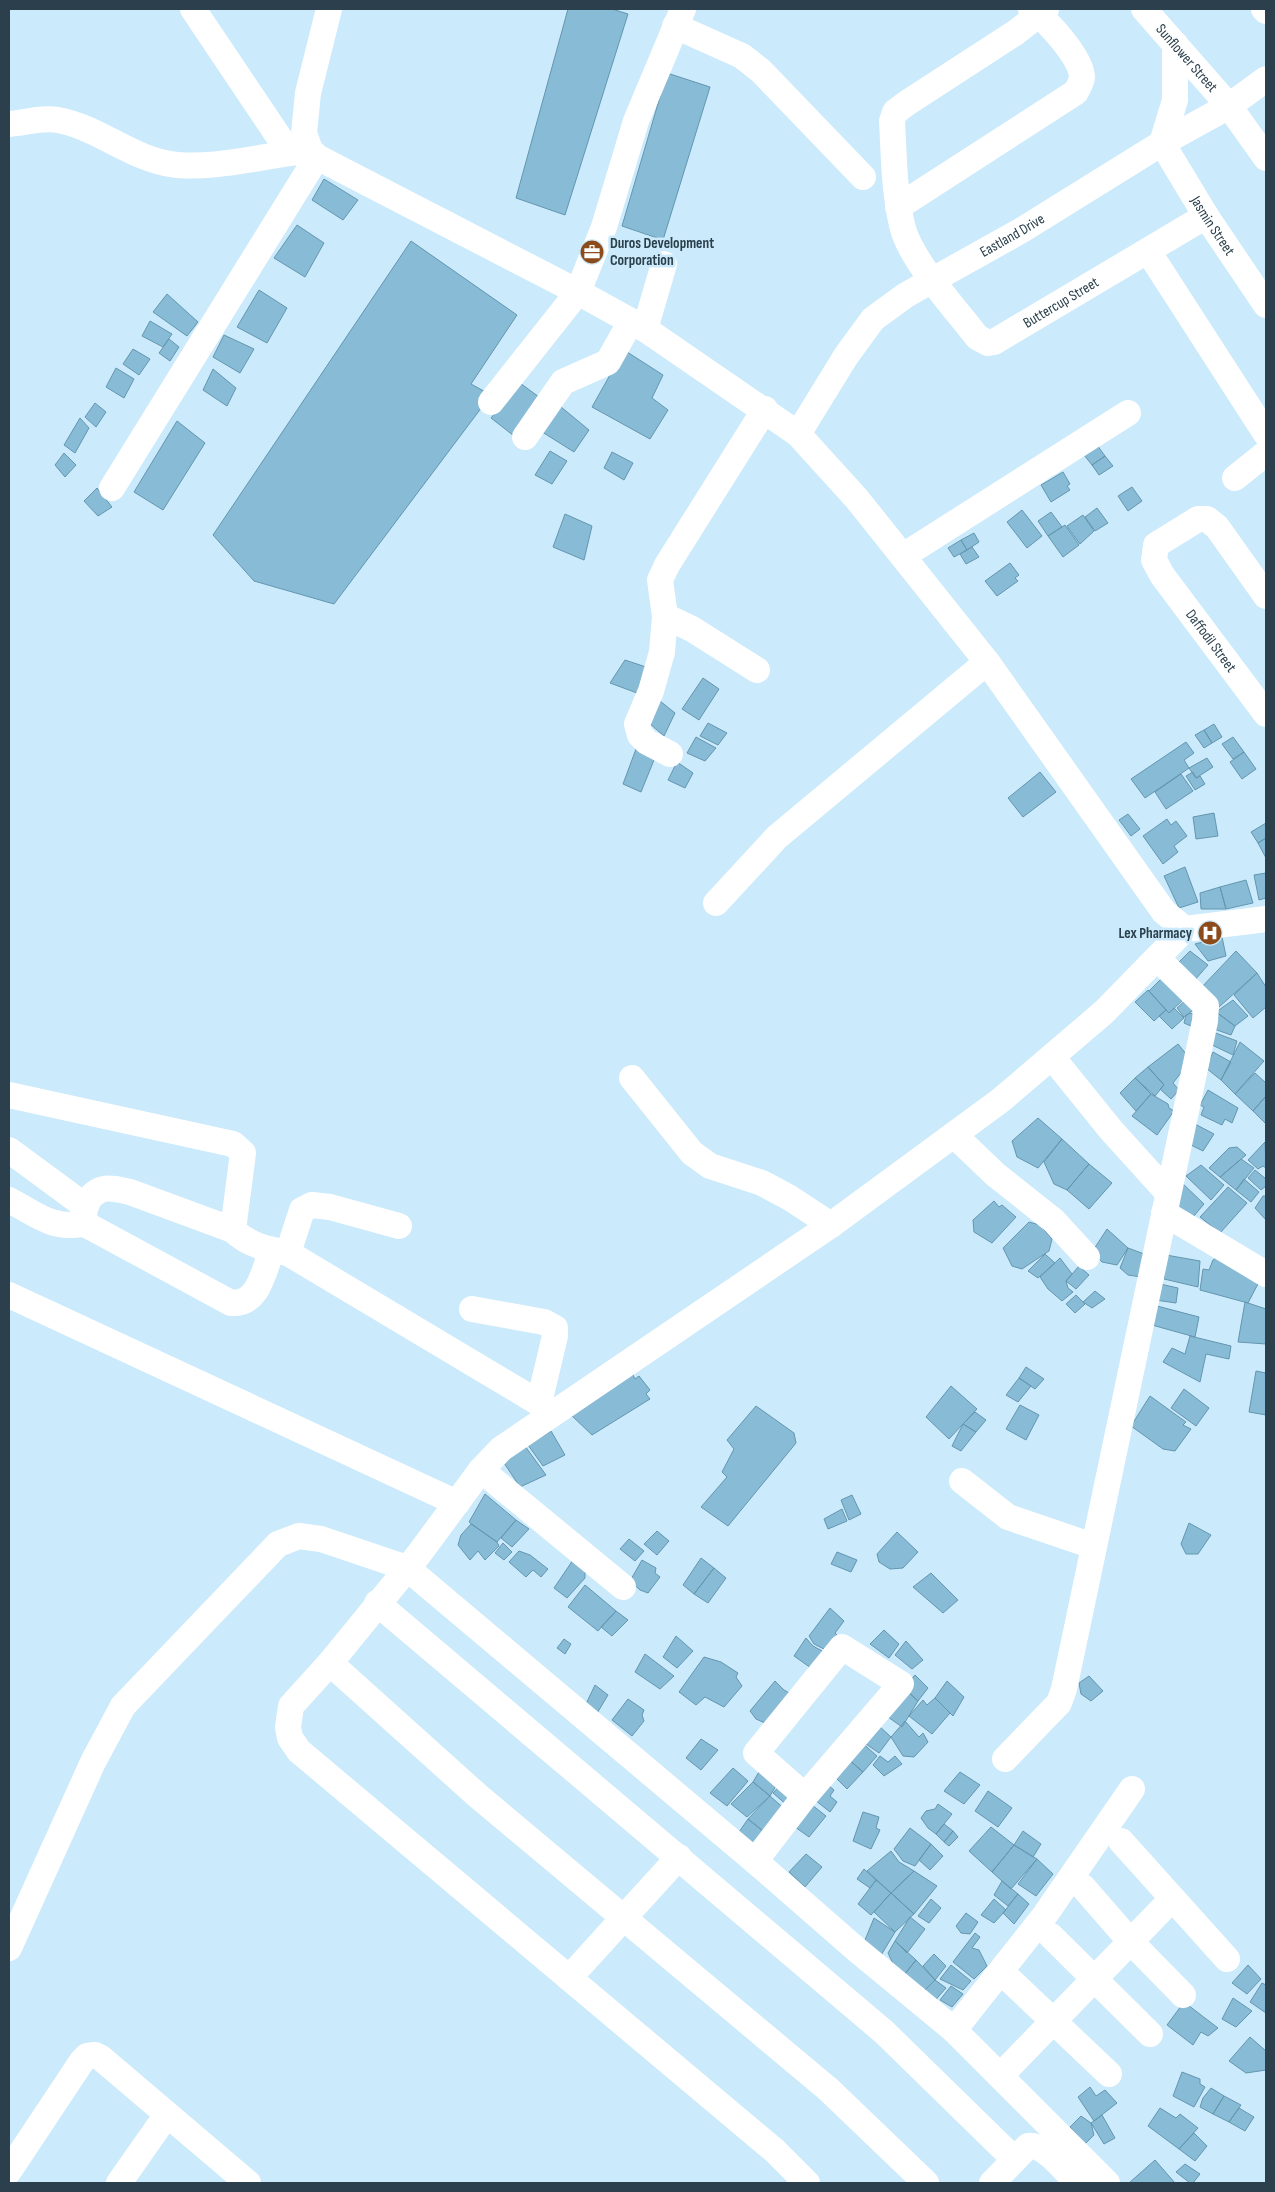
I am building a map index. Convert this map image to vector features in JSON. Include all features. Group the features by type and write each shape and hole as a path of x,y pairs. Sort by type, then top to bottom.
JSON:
{"street":[{"path":"193,9 305,153 578,292 638,325 765,409 798,434 903,556 987,662 1164,912 1185,929"},
{"path":"112,488 305,153 304,133 308,93 329,9"},
{"name":"Sunflower Street","path":"1144,9 1229,106 1266,158"},
{"path":"898,207 1076,92 1082,79 1077,58 1039,11 896,112 892,121 898,207 904,230 913,251 933,279"},
{"path":"491,402 578,292 604,227 636,121 679,17 742,56 761,71 863,177"},
{"path":"1162,143 1175,100 1177,81 1175,44"},
{"name":"Eastland Drive","path":"798,434 846,356 873,319 906,295 1022,230 1162,143 1229,106 1266,79"},
{"path":"9,124 57,120 93,132 129,152 166,164 207,164 305,153"},
{"name":"Jasmin Street","path":"1162,143 1206,216 1266,305"},
{"name":"Buttercup Street","path":"933,279 977,337 988,343 999,339 1206,216"},
{"path":"1148,251 1266,434"},
{"path":"525,437 563,382 608,362 638,325 664,264"},
{"path":"670,754 647,742 640,735 637,724 651,691 662,652 665,616 660,580 667,565 765,409"},
{"path":"903,556 1128,413"},
{"path":"1235,478 1266,453"},
{"name":"Daffodil Street","path":"1266,596 1213,522 1201,518 1198,519 1158,543 1154,551 1156,566 1266,714"},
{"path":"665,616 692,629 757,670"},
{"path":"716,902 777,837 987,662"},
{"path":"807,2183 775,2151 299,1751 290,1738 288,1727 292,1706 330,1663 407,1568 481,1470 545,1408 831,1225 1001,1100 1104,1012 1158,959 1185,929 1266,919"},
{"path":"1004,1758 1059,1703 1064,1689 1207,1012 1206,1006 1201,1000 1158,959"},
{"path":"1052,1057 1111,1130 1166,1203 1266,1274"},
{"path":"632,1078 692,1153 710,1166 762,1184 790,1198 831,1225"},
{"path":"10,1101 233,1144 243,1153 233,1230"},
{"path":"954,1135 996,1175 1054,1221 1087,1256"},
{"path":"9,1150 85,1215 231,1303 241,1304 250,1300 280,1252 302,1210 312,1205 330,1207 399,1226"},
{"path":"9,1200 54,1224 67,1226 85,1215 93,1194 101,1189 114,1188 130,1192 233,1230 243,1239 280,1252 545,1408"},
{"path":"9,1295 457,1503"},
{"path":"472,1309 544,1322 555,1328 545,1408"},
{"path":"481,1470 623,1587"},
{"path":"962,1481 1008,1517 1093,1546"},
{"path":"9,1948 93,1762 123,1706 278,1544 299,1536 321,1539 407,1568 755,1861 856,1950 954,2030 1107,2183"},
{"path":"377,1603 884,2032 1014,2159"},
{"path":"755,1861 805,1796 901,1684 842,1647 756,1753 805,1796"},
{"path":"330,1663 478,1796 828,2089 926,2183"},
{"path":"954,2030 1045,1915 1132,1789"},
{"path":"1122,1841 1172,1899 1227,1958"},
{"path":"569,1978 678,1858"},
{"path":"1083,1887 1130,1941 1183,1995"},
{"path":"1001,2075 1172,1899"},
{"path":"1051,1936 1150,2034"},
{"path":"1011,1981 1052,2022 1109,2074"},
{"path":"9,2171 87,2056 95,2055 101,2058 242,2181"},
{"path":"119,2183 166,2116"},
{"path":"992,2183 1028,2146 1037,2146 1077,2183"},
{"path":"9,2179 14,2183"}],"building":[{"path":"568,9 612,9 628,14 565,215 516,198"},
{"path":"667,73 710,87 663,240 622,226"},
{"path":"324,179 358,200 343,220 312,200"},
{"path":"297,225 324,243 305,277 274,258"},
{"path":"411,241 517,315 471,384 491,395 334,604 254,581 213,535"},
{"path":"259,290 287,308 267,343 237,327"},
{"path":"167,294 198,322 187,336 153,312"},
{"path":"150,321 172,334 163,347 142,336"},
{"path":"224,335 254,349 240,373 213,357"},
{"path":"169,339 179,347 170,361 159,353"},
{"path":"133,349 150,359 139,375 123,364"},
{"path":"624,350 663,375 652,398 668,410 650,439 592,407"},
{"path":"116,368 134,379 124,398 106,387"},
{"path":"213,369 236,388 227,406 203,390"},
{"path":"520,383 543,400 514,436 491,418"},
{"path":"555,402 589,430 574,452 539,430"},
{"path":"95,403 106,412 96,427 85,417"},
{"path":"80,418 89,428 75,453 64,445"},
{"path":"177,421 205,443 163,510 134,492"},
{"path":"1097,445 1105,456 1092,465 1084,455"},
{"path":"550,451 567,461 552,484 535,475"},
{"path":"612,452 633,463 624,480 604,468"},
{"path":"64,453 76,465 65,477 55,465"},
{"path":"1105,456 1113,466 1099,475 1092,465"},
{"path":"1063,472 1070,484 1067,486 1070,490 1051,502 1041,485"},
{"path":"1132,487 1142,501 1128,511 1118,496"},
{"path":"97,488 112,507 98,516 84,501"},
{"path":"1097,508 1108,523 1095,531 1085,517"},
{"path":"1022,510 1042,536 1027,548 1007,522"},
{"path":"1051,512 1062,527 1048,536 1038,521"},
{"path":"565,514 592,526 584,560 553,547"},
{"path":"1083,515 1094,531 1080,544 1067,526"},
{"path":"1065,525 1079,545 1063,557 1048,536"},
{"path":"974,533 979,542 967,550 961,540"},
{"path":"961,540 967,550 954,557 948,548"},
{"path":"972,547 979,557 966,564 960,554"},
{"path":"1010,563 1019,575 1015,578 1018,581 997,596 985,581"},
{"path":"625,660 649,668 637,693 610,683"},
{"path":"703,678 719,689 699,720 682,709"},
{"path":"660,701 675,713 664,736 649,723"},
{"path":"708,723 727,733 718,745 700,736"},
{"path":"1214,724 1222,737 1212,743 1204,730"},
{"path":"1204,730 1212,743 1204,748 1195,735"},
{"path":"696,737 716,748 705,761 687,753"},
{"path":"1233,737 1244,752 1233,759 1222,744"},
{"path":"1186,742 1194,753 1184,760 1189,768 1145,798 1131,779"},
{"path":"636,749 654,760 641,792 623,784"},
{"path":"1244,752 1256,769 1242,779 1230,762"},
{"path":"1207,758 1213,767 1196,778 1189,768"},
{"path":"677,762 693,773 685,788 668,780"},
{"path":"1040,772 1056,792 1023,817 1008,798"},
{"path":"1193,772 1196,778 1200,776 1205,784 1195,790 1186,776"},
{"path":"1181,774 1193,791 1166,809 1155,792"},
{"path":"1214,813 1218,836 1196,839 1193,817"},
{"path":"1128,814 1140,829 1131,836 1119,820"},
{"path":"1167,819 1171,825 1176,821 1187,836 1174,846 1178,852 1163,864 1143,836"},
{"path":"1266,823 1266,838 1258,843 1251,832"},
{"path":"1266,838 1266,858 1258,843"},
{"path":"1185,867 1198,902 1179,908 1164,876"},
{"path":"1266,873 1266,898 1259,900 1254,875"},
{"path":"1246,880 1253,903 1226,909 1220,887"},
{"path":"1220,887 1226,909 1201,909 1200,893"},
{"path":"1222,937 1226,956 1208,961 1195,944"},
{"path":"1190,951 1208,965 1194,981 1174,967"},
{"path":"1236,951 1257,973 1219,1007 1211,1004 1199,990"},
{"path":"1257,973 1266,987 1266,1007 1253,1018 1234,995"},
{"path":"1163,977 1185,998 1169,1013 1149,991"},
{"path":"1148,990 1166,1010 1154,1021 1135,1002"},
{"path":"1189,997 1196,1008 1184,1017 1177,1008"},
{"path":"1233,1000 1248,1016 1235,1026 1216,1012"},
{"path":"1174,1008 1184,1018 1172,1029 1159,1016 1166,1010 1169,1013"},
{"path":"1216,1012 1235,1026 1231,1035 1214,1029"},
{"path":"1190,1013 1203,1018 1200,1030 1184,1023 1186,1015"},
{"path":"1213,1032 1237,1041 1233,1055 1210,1044"},
{"path":"1240,1042 1264,1061 1235,1094 1221,1080"},
{"path":"1178,1044 1191,1060 1173,1083 1179,1090 1171,1099 1160,1089 1164,1085 1148,1067"},
{"path":"1213,1052 1231,1062 1221,1080 1206,1068"},
{"path":"1148,1067 1164,1085 1155,1096 1135,1078"},
{"path":"1255,1073 1266,1083 1266,1096 1253,1111 1235,1094"},
{"path":"1135,1078 1151,1094 1136,1111 1120,1093"},
{"path":"1208,1090 1238,1108 1232,1123 1225,1119 1222,1125 1201,1115 1204,1107 1200,1105"},
{"path":"1151,1094 1168,1104 1169,1108 1174,1111 1157,1135 1132,1116"},
{"path":"1266,1096 1266,1124 1253,1111"},
{"path":"1038,1118 1062,1139 1038,1168 1017,1157 1012,1141"},
{"path":"1193,1123 1214,1134 1203,1151 1187,1143"},
{"path":"1062,1139 1089,1164 1067,1190 1054,1184 1044,1162"},
{"path":"1265,1142 1266,1168 1263,1166 1258,1169 1248,1160"},
{"path":"1237,1147 1246,1155 1220,1177 1209,1168 1229,1148"},
{"path":"1241,1159 1254,1168 1236,1190 1220,1177"},
{"path":"1089,1164 1112,1183 1089,1209 1067,1190"},
{"path":"1201,1165 1224,1185 1211,1200 1186,1176"},
{"path":"1255,1170 1266,1179 1266,1186 1261,1190 1248,1178"},
{"path":"1244,1179 1259,1192 1251,1202 1236,1190"},
{"path":"1180,1181 1204,1204 1193,1217 1180,1209 1172,1198"},
{"path":"1228,1187 1247,1203 1220,1233 1200,1217"},
{"path":"1263,1196 1266,1196 1266,1220 1255,1208"},
{"path":"994,1201 999,1207 1002,1205 1016,1217 992,1243 974,1232 973,1220"},
{"path":"1029,1222 1040,1225 1052,1239 1049,1251 1022,1269 1012,1266 1003,1248"},
{"path":"1107,1229 1128,1248 1117,1265 1102,1262 1092,1252"},
{"path":"1128,1248 1147,1255 1141,1277 1128,1275 1120,1268"},
{"path":"1045,1254 1055,1263 1038,1278 1028,1271"},
{"path":"1166,1255 1200,1261 1198,1287 1164,1279"},
{"path":"1219,1256 1260,1280 1248,1303 1200,1290 1203,1269 1209,1270 1213,1260"},
{"path":"1060,1258 1072,1274 1066,1281 1068,1288 1073,1292 1062,1301 1048,1289 1040,1277"},
{"path":"1079,1266 1089,1275 1076,1289 1066,1281"},
{"path":"1160,1284 1178,1288 1176,1303 1155,1300"},
{"path":"1095,1291 1105,1299 1092,1308 1083,1302"},
{"path":"1076,1295 1085,1304 1075,1313 1066,1304"},
{"path":"1245,1302 1266,1309 1266,1344 1238,1342"},
{"path":"1157,1306 1199,1317 1195,1337 1152,1325"},
{"path":"1190,1336 1231,1346 1229,1359 1206,1354 1200,1382 1163,1362 1172,1348 1185,1354"},
{"path":"1026,1367 1044,1379 1035,1389 1019,1378"},
{"path":"1256,1371 1266,1373 1266,1415 1249,1412"},
{"path":"632,1373 635,1379 639,1376 650,1390 646,1394 650,1399 592,1435 568,1412"},
{"path":"1019,1378 1031,1386 1018,1402 1006,1395"},
{"path":"951,1386 977,1409 949,1439 926,1417"},
{"path":"1184,1389 1209,1408 1196,1426 1171,1408"},
{"path":"1150,1396 1186,1422 1183,1425 1191,1429 1175,1451 1163,1449 1131,1426"},
{"path":"1020,1405 1039,1415 1026,1440 1006,1429"},
{"path":"756,1406 794,1433 796,1443 728,1526 701,1507 727,1477 722,1472 734,1449 727,1440"},
{"path":"975,1412 986,1420 976,1432 963,1424"},
{"path":"963,1424 976,1432 961,1451 952,1446"},
{"path":"551,1431 565,1455 543,1466 528,1445"},
{"path":"525,1446 546,1475 520,1487 502,1460"},
{"path":"485,1494 516,1520 497,1542 469,1522"},
{"path":"852,1495 861,1514 849,1520 841,1500"},
{"path":"842,1509 847,1521 828,1529 824,1519"},
{"path":"516,1520 529,1529 512,1547 501,1538"},
{"path":"1189,1523 1211,1535 1198,1554 1186,1554 1181,1544"},
{"path":"471,1524 497,1542 499,1546 485,1560 478,1551 470,1560 458,1545 461,1535"},
{"path":"657,1531 669,1541 657,1555 644,1544"},
{"path":"897,1532 918,1552 903,1568 890,1569 879,1562 877,1554"},
{"path":"629,1539 644,1551 635,1561 620,1549"},
{"path":"503,1543 512,1552 504,1560 495,1553"},
{"path":"519,1551 530,1555 548,1569 541,1577 533,1570 526,1577 509,1562"},
{"path":"837,1552 857,1560 851,1572 831,1564"},
{"path":"701,1558 714,1568 694,1594 683,1585"},
{"path":"573,1560 585,1569 585,1578 567,1598 554,1588"},
{"path":"642,1560 656,1568 655,1573 660,1577 648,1593 640,1590 630,1581"},
{"path":"714,1568 726,1578 708,1603 694,1594"},
{"path":"931,1573 958,1600 943,1613 913,1587"},
{"path":"585,1585 616,1611 598,1631 568,1607"},
{"path":"830,1608 844,1621 835,1633 838,1636 826,1650 814,1644 809,1636"},
{"path":"616,1611 628,1620 612,1636 601,1627"},
{"path":"884,1630 899,1644 889,1658 870,1644"},
{"path":"676,1636 693,1651 677,1668 663,1657"},
{"path":"806,1638 813,1646 824,1652 811,1668 794,1656"},
{"path":"564,1639 571,1644 565,1654 557,1648"},
{"path":"906,1641 923,1660 912,1669 895,1655"},
{"path":"645,1654 674,1676 660,1689 635,1672"},
{"path":"704,1657 721,1662 738,1673 736,1677 742,1686 724,1707 705,1697 696,1705 679,1692"},
{"path":"915,1675 928,1688 918,1701 904,1688"},
{"path":"1089,1676 1103,1691 1091,1701 1081,1694 1079,1683"},
{"path":"775,1681 791,1694 765,1723 756,1719 750,1711"},
{"path":"947,1681 964,1697 953,1716 935,1698"},
{"path":"595,1685 608,1695 596,1715 585,1706"},
{"path":"904,1688 918,1701 902,1727 888,1717"},
{"path":"935,1698 950,1713 932,1734 909,1716 923,1700 927,1705"},
{"path":"628,1699 644,1710 642,1715 644,1721 632,1736 612,1720"},
{"path":"905,1721 919,1737 923,1733 928,1742 914,1757 903,1756 891,1737"},
{"path":"878,1725 891,1737 879,1753 863,1742"},
{"path":"701,1739 718,1750 701,1770 686,1758"},
{"path":"859,1740 877,1756 863,1772 847,1758"},
{"path":"880,1756 888,1762 895,1756 902,1764 884,1776 873,1765"},
{"path":"847,1758 863,1772 847,1789 834,1776"},
{"path":"763,1765 780,1779 770,1796 753,1782"},
{"path":"733,1768 748,1781 727,1806 710,1793"},
{"path":"960,1772 980,1785 964,1804 944,1791"},
{"path":"753,1782 770,1796 747,1817 731,1804"},
{"path":"783,1782 798,1795 788,1806 773,1793"},
{"path":"828,1785 834,1790 830,1796 837,1802 830,1812 815,1800"},
{"path":"988,1791 1012,1808 998,1827 975,1811"},
{"path":"770,1796 787,1811 768,1835 748,1819"},
{"path":"938,1804 952,1814 936,1834 928,1828 921,1818 926,1811 935,1809"},
{"path":"812,1805 826,1816 809,1837 795,1827"},
{"path":"863,1812 879,1817 876,1828 880,1830 871,1849 853,1841"},
{"path":"748,1819 768,1835 756,1848 737,1835"},
{"path":"944,1824 953,1831 944,1842 936,1834"},
{"path":"991,1827 1014,1845 992,1872 969,1851"},
{"path":"910,1828 931,1844 915,1866 903,1861 894,1849"},
{"path":"953,1831 958,1837 949,1846 944,1842"},
{"path":"1023,1831 1041,1844 1033,1857 1014,1845"},
{"path":"931,1844 943,1856 930,1870 919,1860"},
{"path":"1014,1845 1037,1859 1011,1889 992,1872"},
{"path":"891,1851 899,1862 914,1871 891,1893 867,1871"},
{"path":"806,1854 822,1867 805,1887 789,1872"},
{"path":"1037,1859 1053,1874 1036,1896 1018,1884"},
{"path":"864,1869 876,1880 870,1888 857,1879"},
{"path":"914,1871 937,1886 914,1914 891,1893"},
{"path":"876,1880 891,1893 871,1915 858,1904"},
{"path":"1002,1881 1018,1894 1008,1906 994,1895"},
{"path":"891,1893 914,1914 895,1932 874,1912"},
{"path":"1018,1894 1029,1904 1014,1924 1003,1913"},
{"path":"931,1899 941,1908 929,1923 918,1916"},
{"path":"994,1899 1006,1910 994,1923 981,1915"},
{"path":"966,1913 978,1922 970,1934 961,1933 956,1926"},
{"path":"910,1917 925,1929 907,1953 895,1941"},
{"path":"874,1918 895,1932 880,1957 865,1940"},
{"path":"975,1933 980,1937 972,1948 979,1950 987,1966 974,1979 953,1962"},
{"path":"895,1941 916,1960 904,1975 894,1966 888,1953"},
{"path":"934,1954 946,1966 935,1980 923,1966"},
{"path":"916,1960 935,1980 921,1994 904,1975"},
{"path":"951,1965 971,1981 963,1990 940,1979"},
{"path":"1248,1965 1261,1979 1247,1994 1232,1983"},
{"path":"935,1980 946,1988 932,2004 921,1994"},
{"path":"1262,1983 1266,1985 1266,2013 1250,2002"},
{"path":"951,1986 963,1994 952,2007 940,2000"},
{"path":"1233,1998 1252,2011 1236,2027 1222,2019"},
{"path":"1184,2002 1218,2028 1208,2036 1201,2032 1193,2045 1167,2025"},
{"path":"1250,2037 1266,2051 1266,2070 1246,2073 1229,2061"},
{"path":"1182,2072 1200,2079 1200,2084 1205,2087 1194,2107 1173,2096"},
{"path":"1090,2087 1096,2096 1105,2090 1117,2103 1094,2121 1078,2097"},
{"path":"1211,2088 1224,2096 1213,2114 1200,2107 1203,2098"},
{"path":"1224,2096 1241,2105 1229,2122 1213,2114"},
{"path":"1160,2108 1176,2118 1180,2114 1198,2128 1179,2149 1148,2126"},
{"path":"1239,2108 1254,2117 1245,2131 1229,2122"},
{"path":"1102,2115 1115,2138 1104,2144 1091,2123"},
{"path":"1081,2116 1091,2123 1094,2135 1085,2144 1070,2127"},
{"path":"1194,2133 1207,2146 1195,2161 1179,2149"},
{"path":"1155,2160 1175,2183 1129,2183"},
{"path":"1185,2164 1200,2174 1193,2183 1190,2183 1176,2172"}],"place":[{"name":"Duros Development Corporation","path":"592,252"},
{"name":"Lex Pharmacy","path":"1210,933"}]}
